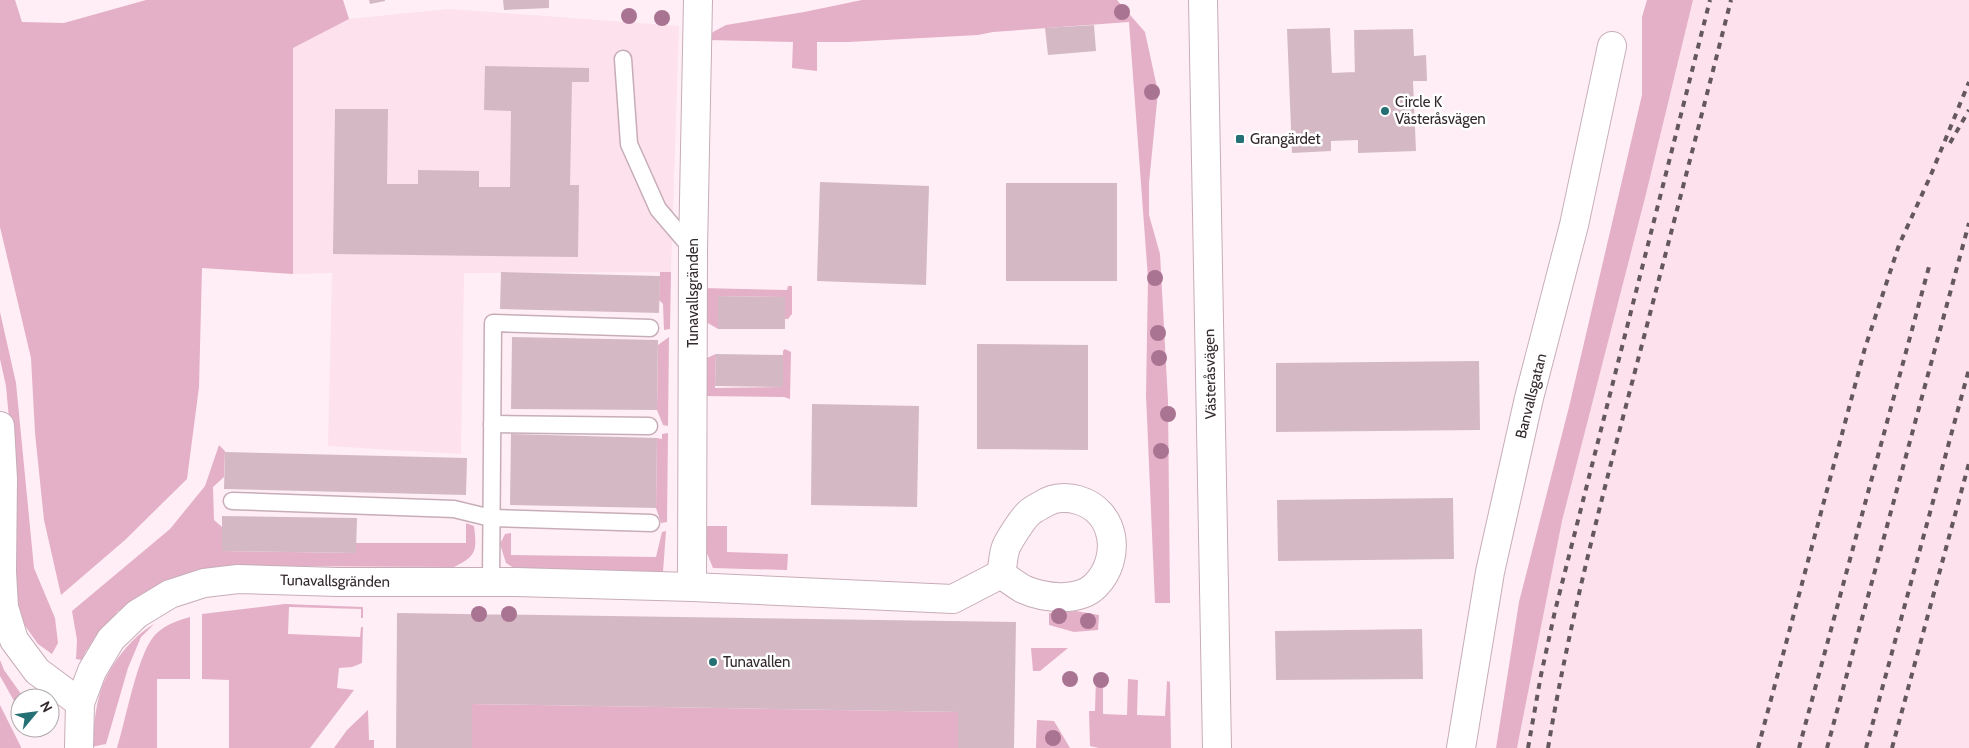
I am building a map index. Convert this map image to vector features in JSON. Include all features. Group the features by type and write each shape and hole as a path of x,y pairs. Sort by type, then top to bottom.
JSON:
{"street":[{"name":"Tunavallsgränden","path":"692,586 693,250 698,0"},
{"name":"Västeråsvägen","path":"1203,0 1217,748"},
{"name":"Banvallsgatan","path":"1461,748 1490,572 1530,398 1574,225 1612,46"},
{"path":"0,426 3,479 2,572 4,607 14,640 37,671 80,703"},
{"name":"Tunavallsgränden","path":"78,748 80,703 92,670 111,639 137,614 170,594 204,583 238,579 692,586 953,599 1001,574"}],"lane":[{"path":"623,59 629,144 658,209 693,250"},
{"path":"490,582 492,323 650,328"},
{"path":"492,424 649,426"},
{"path":"232,501 454,509 491,518 652,523"}],"shaded area":[{"path":"0,0 15,0 22,22 64,23 146,0 343,0 349,19 293,48 293,274 202,268 199,387 187,479 125,540 61,595 44,520 35,433 31,358 0,227"},
{"path":"862,0 1117,0 1145,32 1158,92 1149,183 1149,215 1160,254 1168,401 1170,603 1155,603 1146,395 1148,278 1129,22 993,32 978,35 817,42 817,71 792,68 793,42 706,40 713,32 726,25"},
{"path":"1647,0 1693,0 1646,194 1562,521 1517,748 1496,748 1519,602 1569,407 1642,95 1642,17"},
{"path":"1693,0 1969,0 1969,748 1517,748 1562,521 1646,194"},
{"path":"449,9 679,26 671,272 464,273 461,454 328,446 332,273 293,274 293,48 349,19"},
{"path":"660,272 671,272 670,329 664,330 663,304 659,300"},
{"path":"788,286 792,286 792,314 788,319 785,319 785,297 718,296 718,329 701,319 701,288 787,290"},
{"path":"0,312 16,383 34,568 55,618 58,643 52,654 38,644 21,620 14,597 15,485 6,386 0,359"},
{"path":"669,337 668,426 663,425 657,410 658,345"},
{"path":"785,349 791,352 790,399 784,397 702,396 702,360 716,354 715,388 783,387 783,351"},
{"path":"668,433 667,522 661,523 656,508 657,438 662,439 662,434"},
{"path":"219,445 225,451 224,477 213,487 214,520 222,527 222,551 356,553 356,543 466,543 466,523 474,526 474,551 471,556 454,567 230,566 191,576 156,588 118,611 86,651 82,660 76,659 77,640 72,611 170,529 205,486"},
{"path":"701,526 727,526 727,552 788,554 787,570 713,568 701,539"},
{"path":"666,531 663,572 514,568 506,563 500,544 505,534 511,533 511,555 656,557 662,532"},
{"path":"285,604 363,607 363,618 361,618 361,609 289,607 288,634 360,637 361,627 363,627 362,663 352,667 339,668 337,688 354,690 310,748 229,748 229,680 202,679 202,614"},
{"path":"1076,611 1099,615 1098,630 1074,632 1049,625 1049,613"},
{"path":"190,617 190,679 157,679 157,748 117,748 133,686 144,653 151,640 165,627"},
{"path":"154,624 141,637 128,668 106,744 91,747 98,699 109,673 129,645"},
{"path":"1031,648 1068,648 1040,671 1033,671"},
{"path":"0,660 4,670 17,688 10,688 10,694 0,676"},
{"path":"1096,678 1103,678 1103,714 1127,715 1128,679 1138,680 1137,715 1165,716 1167,681 1170,682 1171,748 1099,748 1090,746 1089,711 1095,711"},
{"path":"472,704 958,712 958,748 472,748"},
{"path":"0,705 10,725 10,738 16,738 21,748 0,748"},
{"path":"368,710 369,740 374,740 374,748 334,748 347,730"},
{"path":"1037,720 1054,721 1070,748 1036,748"}],"building":[{"path":"369,0 385,0 385,1 370,4"},
{"path":"503,0 549,0 549,8 504,10"},
{"path":"1094,25 1096,51 1048,55 1045,28"},
{"path":"1330,28 1332,73 1355,72 1354,30 1413,29 1414,56 1426,55 1427,81 1413,81 1416,151 1358,153 1358,140 1331,141 1331,151 1292,153 1287,29"},
{"path":"485,66 589,68 589,82 572,82 570,185 579,185 578,257 333,254 335,109 388,109 387,184 418,184 418,170 479,171 479,187 510,187 511,111 484,110"},
{"path":"820,182 929,186 926,285 817,281"},
{"path":"1006,183 1117,183 1117,281 1006,281"},
{"path":"501,272 660,276 659,313 500,309"},
{"path":"718,296 785,297 785,329 718,329"},
{"path":"512,337 658,340 657,410 511,409"},
{"path":"977,344 1088,345 1088,450 977,449"},
{"path":"716,354 783,355 783,387 715,386"},
{"path":"1479,361 1480,430 1276,432 1276,363"},
{"path":"812,404 919,406 917,507 811,505"},
{"path":"511,434 657,438 656,508 510,505"},
{"path":"225,452 467,458 466,495 224,489"},
{"path":"1453,498 1454,559 1278,561 1277,500"},
{"path":"222,516 357,518 356,553 222,551"},
{"name":"Tunavallen","path":"397,613 1016,622 1014,748 958,748 958,712 472,704 472,748 396,748"},
{"path":"1422,629 1423,679 1276,680 1275,631"}],"railway":[{"path":"1528,748 1555,611 1710,0"},
{"path":"1548,748 1576,608 1598,516 1731,0"},
{"path":"1758,748 1865,348 1899,245 1930,177 1969,82"},
{"path":"1950,143 1969,110"},
{"path":"1827,748 1969,223"},
{"path":"1799,748 1930,263"},
{"path":"1866,748 1969,369"},
{"path":"1892,748 1969,463"}],"place":[{"name":"Circle K Västeråsvägen","path":"1385,111"},
{"name":"Grangärdet","path":"1240,139"},
{"name":"Tunavallen","path":"713,662"}]}
